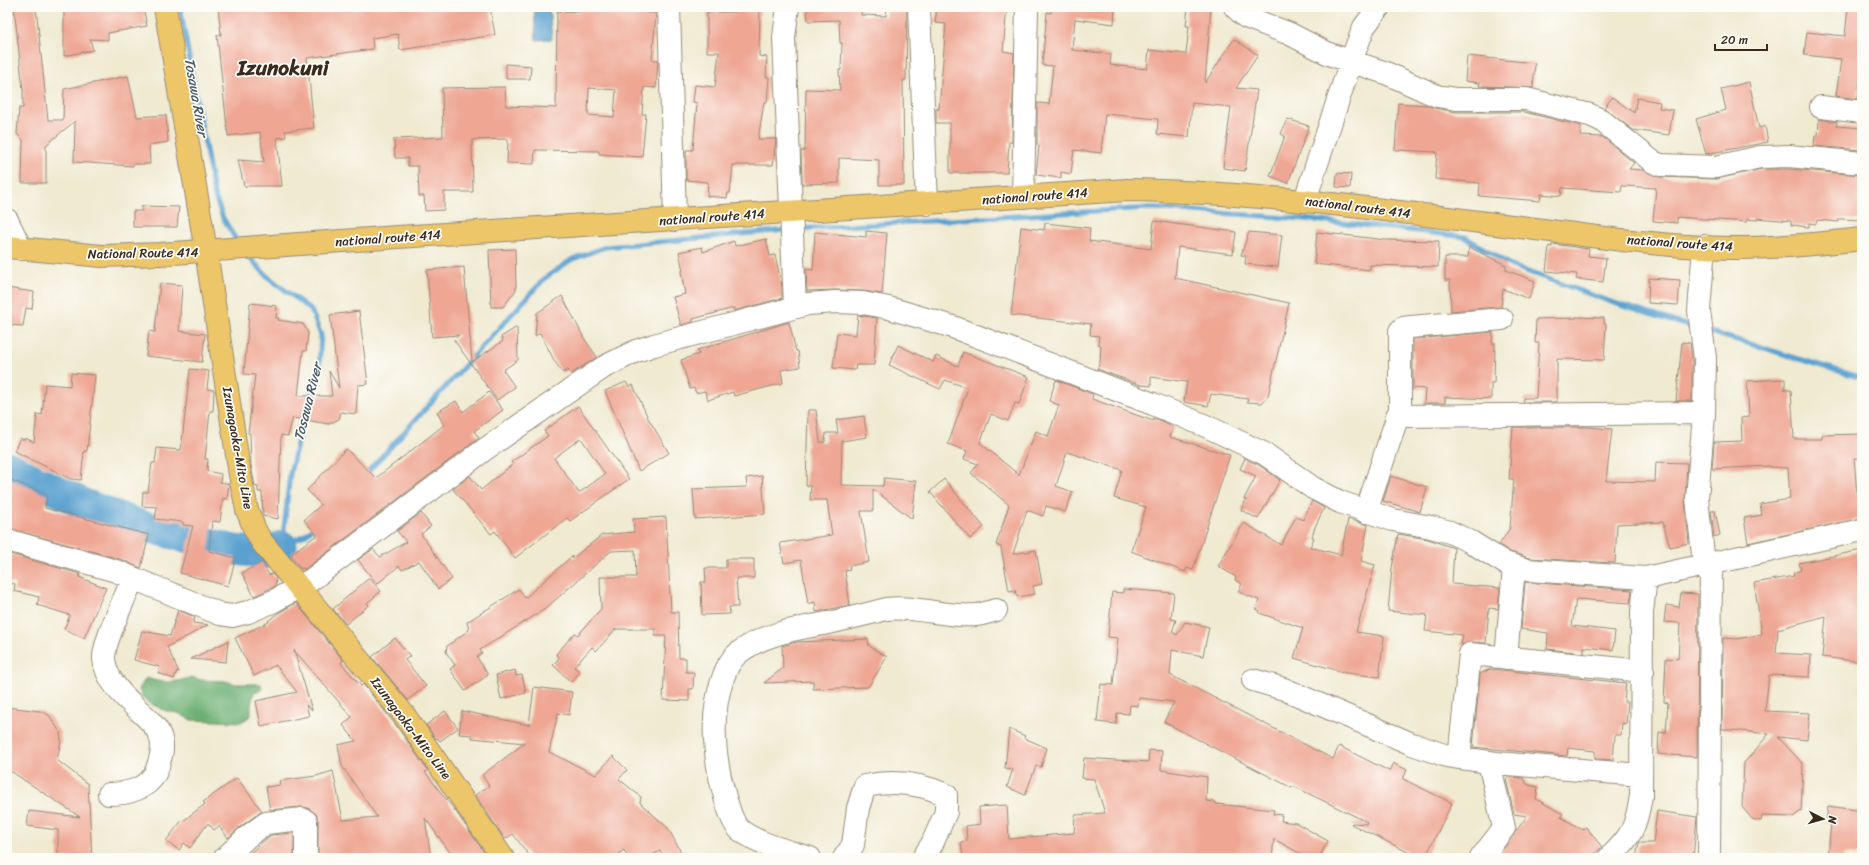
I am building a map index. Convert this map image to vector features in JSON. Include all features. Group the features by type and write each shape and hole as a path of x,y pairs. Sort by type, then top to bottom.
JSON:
{"main road":[{"name":"Izunagaoka-Mito Line","path":"165,7 206,251 240,475 248,510 255,530 262,542 405,716 503,858"},
{"name":"national route 414","path":"206,251 398,237 676,220 791,215 1128,190 1168,191 1305,200 1656,242 1731,248 1797,246 1862,239"},
{"name":"National Route 414","path":"14,248 102,256 206,251"}],"street":[{"path":"669,7 676,220"},
{"path":"788,7 784,37 795,307"},
{"path":"919,7 927,204"},
{"path":"1023,197 1027,7"},
{"path":"1235,7 1246,17 1290,34 1329,54 1386,73 1444,98 1526,99 1590,115 1601,120 1653,162 1661,165 1716,167 1760,157 1789,156 1862,163"},
{"path":"1305,200 1351,61 1364,27 1380,7"},
{"path":"1822,107 1862,112"},
{"path":"7,220 14,248"},
{"path":"1704,246 1700,311 1705,358 1704,413 1697,498 1708,564 1709,858"},
{"path":"7,540 116,571 220,614 232,616 248,612 300,587 353,550 484,450 604,367 636,351 654,345 795,307 808,304 836,302 863,303 889,308 953,327 1206,426 1265,454 1313,488 1340,502 1393,520 1431,526 1450,532 1471,542 1514,567 1527,570 1579,575 1646,578 1862,530"},
{"path":"1366,512 1397,416 1400,398 1400,331 1403,328 1411,327 1502,319"},
{"path":"1397,416 1704,413"},
{"path":"1506,658 1514,567"},
{"path":"109,794 133,791 145,786 155,775 161,757 162,739 155,727 119,690 107,672 104,657 114,626 133,578"},
{"path":"1609,858 1625,843 1638,819 1641,796 1643,672 1642,612 1646,578"},
{"path":"810,858 764,844 739,829 728,808 720,780 715,745 715,719 719,690 729,662 740,651 763,639 796,629 886,609 901,607 934,612 977,615 996,610"},
{"path":"1459,758 1470,654 1643,672"},
{"path":"1253,680 1284,689 1412,744 1437,753 1489,762 1641,775"},
{"path":"1481,858 1504,828 1489,762"},
{"path":"844,858 853,845 858,808 865,786 882,783 907,783 928,787 946,795 946,812 932,844 923,858"},
{"path":"225,858 247,837 266,823 302,819 306,821 306,858"}],"green space":[{"path":"192,677 201,680 225,681 236,684 261,684 262,690 254,692 251,705 251,716 241,722 191,720 178,713 166,711 153,705 142,698 139,689 146,678 169,682 180,681"}],"water":[{"path":"534,7 549,7 552,39 536,40"}],"building":[{"path":"14,7 36,7 48,120 63,120 64,89 128,76 137,117 166,115 168,142 149,145 150,164 133,164 133,166 74,162 75,121 46,145 46,183 22,183 23,140 17,134 19,108 23,108 23,90"},
{"path":"64,7 143,7 147,26 108,33 108,40 90,39 93,50 64,56"},
{"path":"218,7 490,7 495,35 400,50 398,34 372,38 373,49 307,58 314,128 285,131 286,137 277,138 282,186 244,186 238,160 264,162 260,132 228,136 217,35 221,35"},
{"path":"580,7 647,7 646,12 656,13 652,60 658,60 656,88 644,87 642,114 646,114 642,157 599,154 599,151 535,150 534,164 507,163 508,139 472,140 473,192 444,192 444,210 425,211 424,196 419,196 418,166 408,166 408,158 395,158 394,139 443,137 442,88 505,87 506,106 556,108 557,11 580,12","holes":["589,88 616,90 614,117 588,115"]},
{"path":"807,7 861,7 861,15 886,16 887,7 907,7 906,80 903,80 904,185 879,185 879,160 839,158 839,183 802,184 801,151 805,151 806,89 840,90 839,70 841,70 842,43 840,43 839,20 808,21"},
{"path":"937,7 1007,7 1003,51 1014,53 1012,142 1009,142 1007,173 950,173 950,123 936,123 936,109 939,109 946,24 935,23"},
{"path":"1052,7 1115,7 1114,24 1075,19 1072,50 1111,54 1110,65 1147,69 1149,50 1186,54 1189,26 1186,26 1188,7 1211,7 1205,83 1234,39 1258,55 1236,88 1257,90 1245,171 1223,168 1231,107 1192,103 1189,137 1157,134 1158,119 1105,114 1101,153 1074,150 1071,174 1061,172 1061,178 1036,175 1039,146 1037,145 1037,103 1049,104 1053,66 1042,65 1047,12 1051,13"},
{"path":"1848,7 1862,7 1862,59 1858,99 1836,96 1841,59 1804,55 1807,32 1845,36"},
{"path":"735,8 760,8 759,56 767,57 766,77 769,77 767,102 764,102 758,139 776,139 773,165 733,165 730,193 728,193 727,198 707,196 708,182 686,180 686,150 693,150 697,103 693,102 695,85 715,87 719,52 707,52 707,12 735,12"},
{"path":"1467,56 1535,63 1533,88 1479,86 1480,83 1465,81"},
{"path":"506,64 531,66 530,79 506,79"},
{"path":"1749,82 1759,128 1765,126 1768,142 1706,154 1696,119 1726,110 1721,89"},
{"path":"1612,97 1634,113 1637,98 1660,102 1659,108 1673,110 1669,135 1633,130 1604,108"},
{"path":"1398,103 1427,105 1456,112 1524,112 1581,126 1580,136 1603,137 1634,163 1629,169 1643,170 1660,177 1716,179 1762,169 1788,169 1862,175 1862,220 1838,219 1839,222 1817,220 1816,224 1809,223 1809,227 1791,225 1791,221 1757,218 1757,220 1747,219 1747,222 1677,217 1677,223 1653,221 1656,188 1622,186 1621,192 1562,188 1561,196 1541,194 1540,201 1479,196 1480,183 1435,179 1437,152 1395,150"},
{"path":"1287,119 1309,126 1288,183 1270,176 1285,136 1281,134"},
{"path":"1819,119 1837,122 1836,126 1862,128 1862,150 1814,146 1815,135 1818,136"},
{"path":"1337,173 1351,174 1350,188 1336,187"},
{"path":"142,206 179,207 177,227 133,227 133,211 142,211"},
{"path":"1154,221 1236,232 1233,254 1178,247 1175,278 1289,303 1268,396 1262,403 1247,402 1248,399 1211,394 1208,406 1184,402 1187,382 1151,377 1151,386 1141,385 1097,369 1100,362 1101,345 1098,344 1099,336 1090,335 1091,324 1011,315 1021,227 1044,230 1045,223 1090,228 1089,241 1151,249"},
{"path":"866,231 887,233 882,294 864,291 807,291 806,269 813,270 815,232 866,237"},
{"path":"1249,232 1282,235 1278,267 1245,264 1246,256 1241,255"},
{"path":"1317,232 1386,240 1439,241 1438,267 1370,265 1370,270 1314,264"},
{"path":"766,239 770,256 775,255 782,286 782,298 734,311 734,308 693,319 693,322 681,325 673,297 685,294 681,271 683,271 679,252 702,247 703,252 734,241 735,246"},
{"path":"1552,244 1589,249 1588,256 1606,258 1603,282 1576,279 1577,274 1546,271 1549,246 1552,247"},
{"path":"1469,247 1506,265 1506,270 1535,281 1529,299 1503,289 1501,307 1451,311 1450,280 1445,280 1445,257 1468,257"},
{"path":"515,249 516,290 503,307 491,307 489,250"},
{"path":"464,267 472,362 503,341 501,337 517,327 518,360 503,370 515,387 497,400 454,340 459,335 432,337 427,270"},
{"path":"1649,278 1680,280 1678,305 1648,303"},
{"path":"160,283 182,285 179,331 205,334 202,362 146,356 149,331 155,332"},
{"path":"7,288 34,292 32,309 26,308 23,326 7,325"},
{"path":"562,296 585,340 597,357 571,374 568,370 563,373 555,362 540,333 535,336 537,313"},
{"path":"250,303 277,306 276,318 279,318 278,320 303,324 308,333 306,351 303,351 298,396 332,396 329,371 339,388 330,315 359,311 368,384 358,385 356,414 341,412 339,419 329,424 293,418 288,436 281,435 278,519 263,516 262,492 258,492 258,487 255,486 251,465 250,434 248,433 255,375 244,374"},
{"path":"858,315 877,318 874,365 856,365 855,370 833,368 837,333 856,335"},
{"path":"1576,317 1604,318 1604,324 1606,324 1604,360 1557,359 1557,402 1523,402 1524,398 1536,398 1539,343 1535,343 1536,319"},
{"path":"789,322 796,351 798,351 800,367 781,370 783,383 734,396 733,392 708,400 705,391 696,393 694,388 690,389 681,360 699,354 697,350"},
{"path":"1493,332 1492,343 1495,343 1494,383 1491,383 1491,399 1445,397 1445,403 1424,403 1425,389 1413,388 1413,339"},
{"path":"1682,342 1690,343 1692,359 1692,401 1676,401"},
{"path":"898,345 933,362 936,356 958,366 963,352 1029,377 1019,404 1015,403 1008,421 991,414 980,443 1019,475 1036,431 1048,436 1059,405 1049,401 1056,380 1093,394 1092,399 1153,421 1154,418 1174,426 1170,437 1230,455 1193,570 1187,568 1185,572 1131,551 1146,507 1114,498 1122,470 1067,452 1056,486 1073,492 1065,512 1046,506 1043,516 1027,510 1013,554 1036,550 1042,584 1033,586 1035,594 1017,597 1015,590 1009,591 1001,547 996,545 1009,505 971,473 978,464 964,459 967,451 948,444 968,388 945,380 940,389 889,365"},
{"path":"190,369 209,371 207,389 214,390 213,411 210,411 205,459 208,459 207,471 221,474 220,482 229,484 227,499 223,498 220,522 212,521 209,551 236,558 228,586 180,573 193,526 183,525 183,522 155,519 157,507 142,506 143,492 148,492 152,463 155,463 157,448 181,450"},
{"path":"71,373 95,375 87,451 84,451 81,480 71,479 14,451 20,438 24,440 25,438 34,442 37,414 42,415 45,384 70,386"},
{"path":"1785,379 1785,390 1791,390 1794,439 1822,439 1822,435 1862,434 1862,458 1854,458 1857,494 1862,493 1862,518 1748,543 1744,518 1762,515 1760,504 1790,499 1788,468 1770,466 1712,469 1714,442 1742,441 1741,418 1749,417 1747,381"},
{"path":"626,382 629,387 633,385 648,418 669,453 639,471 605,391"},
{"path":"489,392 503,410 474,431 479,438 305,569 300,568 292,558 292,553 317,535 304,520 321,505 307,490 346,449 376,478 444,425 437,412 456,401 463,412"},
{"path":"578,406 629,479 570,521 567,518 515,558 495,531 491,534 453,489 470,476 481,490 513,464 511,462 548,436 544,431","holes":["581,438 605,474 579,493 554,458"]},
{"path":"808,410 816,410 820,442 825,442 826,433 838,433 836,420 864,416 867,437 842,441 841,485 883,486 884,478 916,481 912,519 873,489 873,511 861,511 869,562 849,566 850,570 845,571 850,605 816,612 815,602 808,604 801,560 784,563 780,543 832,535 827,500 810,500 811,486 806,486"},
{"path":"1513,427 1588,427 1612,429 1606,481 1655,482 1656,462 1687,463 1685,499 1689,543 1670,547 1663,522 1617,524 1615,563 1529,558 1510,552 1499,545 1510,528 1514,479 1509,479"},
{"path":"1245,458 1259,465 1280,480 1258,519 1241,510 1246,500 1244,499 1256,476 1240,469"},
{"path":"762,476 765,514 695,519 693,489 747,487 746,478"},
{"path":"1391,476 1427,487 1420,512 1383,501"},
{"path":"7,478 47,495 45,508 149,535 141,568 120,559 7,528"},
{"path":"944,479 984,527 970,539 930,492"},
{"path":"1312,501 1324,508 1315,527 1312,537 1314,538 1310,547 1341,555 1348,519 1368,525 1361,561 1375,565 1356,632 1384,636 1379,677 1346,673 1294,658 1303,628 1259,613 1260,611 1256,609 1259,600 1238,592 1242,584 1235,580 1236,577 1218,566 1244,523 1281,545 1296,517 1303,520"},
{"path":"1711,511 1715,511 1720,535 1714,537"},
{"path":"421,513 431,526 421,534 452,579 438,589 419,561 402,570 399,566 377,584 358,560 373,549 380,557 406,542 397,531"},
{"path":"666,517 671,612 678,612 679,658 686,658 686,672 694,672 693,689 689,689 689,701 663,700 666,636 655,636 655,629 616,629 596,651 592,647 574,667 580,672 571,682 553,665 559,658 556,654 575,633 578,635 601,609 600,577 636,577 635,550 611,551 545,609 480,650 482,653 477,657 488,675 465,691 450,669 455,665 446,652 447,646 469,630 467,622 519,589 525,598 572,556 573,558 602,535 634,532 633,519"},
{"path":"1398,534 1428,539 1454,548 1452,584 1500,588 1498,609 1489,608 1486,643 1471,642 1461,645 1463,635 1425,631 1427,615 1388,611 1392,568"},
{"path":"1862,550 1862,662 1822,657 1826,616 1778,629 1776,653 1811,655 1810,677 1769,675 1765,711 1810,713 1807,740 1778,737 1803,764 1801,811 1793,817 1762,816 1761,821 1752,819 1742,807 1744,763 1769,734 1722,729 1723,638 1737,639 1762,634 1754,583 1794,576 1793,573 1801,570 1799,563"},
{"path":"7,553 80,574 79,577 106,588 84,638 64,629 70,615 37,605 39,597 14,591 15,584 7,582"},
{"path":"726,559 754,559 754,578 736,578 738,607 729,607 730,614 702,615 701,582 706,582 705,568 726,568"},
{"path":"262,562 269,575 272,574 276,578 275,586 254,596 242,573"},
{"path":"369,578 381,591 367,603 369,605 346,624 333,609"},
{"path":"1525,582 1632,590 1630,603 1576,599 1572,626 1615,631 1613,650 1584,647 1584,653 1547,649 1548,633 1521,629"},
{"path":"1123,589 1174,593 1171,619 1176,620 1172,632 1177,635 1185,622 1209,627 1203,656 1172,650 1170,675 1333,759 1339,746 1389,771 1393,763 1407,770 1403,779 1452,803 1425,858 1420,858 1351,824 1367,824 1367,822 1293,786 1292,788 1164,722 1174,702 1139,698 1138,706 1130,705 1129,714 1117,713 1116,724 1097,722 1101,684 1113,685 1118,638 1108,637 1112,592 1123,593"},
{"path":"1681,593 1698,594 1697,757 1658,754 1659,732 1666,733 1668,703 1664,702 1666,658 1678,659 1680,623 1664,622 1666,605 1679,607"},
{"path":"296,603 343,660 341,663 361,686 363,684 395,724 428,771 425,772 456,812 488,858 454,858 425,818 431,858 336,858 335,854 318,856 318,821 316,814 308,808 301,807 270,810 266,787 280,785 279,781 316,776 333,771 343,820 377,817 342,766 338,745 356,741 343,725 352,717 294,650 312,710 306,705 309,716 261,726 256,701 297,692 276,665 254,676 235,638 269,622 268,621 278,613"},
{"path":"178,610 195,617 193,623 208,625 167,647 179,672 177,671 174,679 158,673 160,667 134,660 142,631 170,636"},
{"path":"395,638 410,656 405,660 426,686 408,700 372,657"},
{"path":"868,639 869,646 887,657 868,687 813,689 813,681 764,683 783,668 782,646 796,642"},
{"path":"228,641 226,662 191,659"},
{"path":"1490,669 1626,683 1624,702 1628,702 1626,724 1622,723 1621,735 1615,735 1613,760 1595,759 1595,751 1568,748 1567,756 1473,747 1480,674"},
{"path":"515,670 516,676 522,675 526,693 501,699 496,675"},
{"path":"534,687 572,692 569,715 558,713 549,752 596,775 613,756 627,770 619,779 641,797 640,803 668,828 684,858 664,858 660,851 647,858 628,858 624,850 614,858 531,858 513,834 505,839 475,795 489,786 482,775 525,743 472,738 472,735 459,734 462,711 529,725"},
{"path":"7,707 40,711 49,715 60,732 61,741 57,760 88,784 92,858 58,858 58,830 27,826 29,811 80,817 12,772 7,772"},
{"path":"445,711 458,728 440,741 437,738 436,739 426,725"},
{"path":"1009,729 1025,736 1024,738 1047,748 1041,767 1036,766 1025,795 1007,787 1013,769 1005,768"},
{"path":"1149,750 1162,751 1161,770 1207,777 1206,801 1216,802 1216,804 1274,810 1273,814 1282,815 1281,821 1296,823 1328,841 1319,858 1308,858 1274,839 1272,858 1199,858 1181,856 1181,858 963,858 961,842 967,841 966,826 980,824 979,807 1007,805 1009,839 1074,833 1075,815 1105,813 1094,779 1082,778 1084,758 1148,762"},
{"path":"1508,777 1523,778 1528,785 1538,787 1536,799 1563,814 1561,817 1583,830 1586,827 1602,847 1590,858 1497,858 1527,816 1514,814 1506,779"},
{"path":"237,778 262,811 228,838 219,826 214,830 208,823 190,848 184,843 179,850 166,841 182,820 183,821 205,804 203,802"},
{"path":"1828,806 1862,811 1862,855 1844,854 1843,858 1828,857 1831,823 1826,822"},
{"path":"1657,811 1697,817 1693,858 1636,858 1639,843 1653,843"},
{"path":"294,833 294,858 244,858 271,835"}],"waterway":[{"name":"Tosawa River","path":"180,7 214,194 223,218 238,243"},
{"path":"7,93 9,116 7,129"},
{"path":"796,229 1149,208 1303,219 1409,230 1465,237 1512,266 1611,302 1695,328"},
{"path":"364,476 545,278 571,260 605,247 786,230"},
{"name":"Tosawa River","path":"246,254 268,277 311,310 321,335 319,367 308,401"},
{"path":"1707,331 1862,378"},
{"name":"Tosawa River","path":"282,546 290,474 304,414"},
{"name":"Tosawa River","path":"7,466 84,504 143,526 234,550 265,553 282,546"},
{"path":"282,546 305,535 317,524"}],"district":[{"name":"Izunokuni","path":"283,68"}]}
